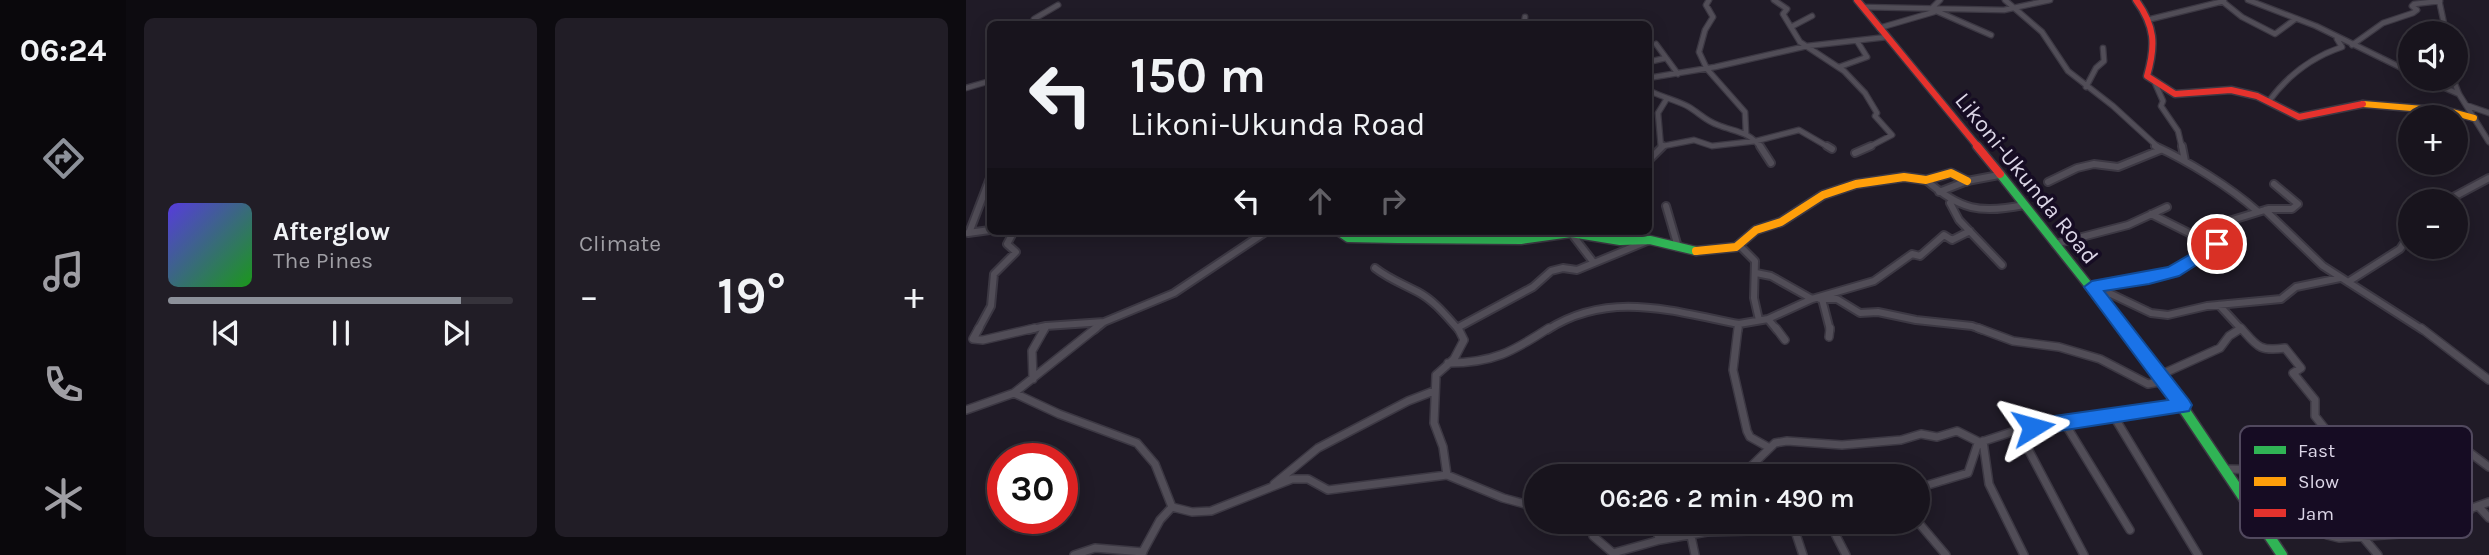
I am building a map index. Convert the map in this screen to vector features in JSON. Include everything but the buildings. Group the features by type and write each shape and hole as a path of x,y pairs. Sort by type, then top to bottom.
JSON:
{"main road":[{"path":"2136,0 2151,19 2157,46 2147,76 2176,95 2228,90 2269,101 2299,117 2362,104 2448,111 2474,118"},
{"name":"Likoni-Ukunda Road","path":"1860,3 2183,405 2240,492"},
{"path":"1583,235 1620,241 1650,240 1690,251 1740,246 1740,241 1759,229 1774,222 1782,222 1823,195 1856,184 1905,177 1926,180 1951,173 1967,181"},
{"path":"1344,235 1348,238 1521,240 1557,235"},
{"name":"Likoni-Ukunda Road","path":"2271,538 2282,555"}],"street":[{"path":"1709,0 1706,5 1713,17 1705,30 1699,52 1707,69 1745,111 1746,132"},
{"path":"1774,0 1787,9 1783,14 1800,42 1839,67 1865,93 1877,113 1875,116 1892,136 1855,153"},
{"path":"2005,0 2030,20 2068,71 2113,106 2162,150 2185,161 2240,196 2340,278 2422,329 2489,380"},
{"path":"1860,3 1937,5 1983,11 2028,6 2050,0"},
{"path":"2248,0 2294,20 2316,26 2398,66"},
{"path":"2151,19 2224,1 2242,17 2273,33 2280,33 2284,26 2292,24 2294,20"},
{"path":"2352,45 2383,23 2409,15 2416,10 2412,6 2414,4 2440,1 2444,21"},
{"path":"1035,21 1037,16 1058,5"},
{"path":"1879,28 1920,18 1937,5"},
{"path":"1937,5 1991,35"},
{"path":"1791,27 1812,16"},
{"path":"1652,77 1707,69 1807,46 1887,37"},
{"path":"2269,101 2280,86 2316,56 2342,47 2336,37"},
{"path":"1839,67 1867,57 1857,41"},
{"path":"1656,44 1678,74"},
{"path":"2086,87 2104,61 2103,48"},
{"path":"1652,61 1666,58"},
{"path":"966,88 987,82"},
{"path":"2155,83 2163,101 2161,106 2170,115 2178,131 2185,161"},
{"path":"2452,91 2459,94"},
{"path":"2458,91 2466,105"},
{"path":"1652,92 1689,107 1700,117 1719,126 1746,132 1756,141 1771,163"},
{"path":"1663,146 1658,113 1667,100"},
{"path":"2468,106 2489,113"},
{"path":"2468,108 2489,142"},
{"path":"1652,157 1663,146 1694,140 1712,146 1756,141 1799,130 1832,149"},
{"path":"2048,181 2090,164 2118,167 2150,152 2162,150"},
{"path":"1939,192 1967,181 1999,175"},
{"path":"2468,189 2489,178"},
{"path":"1926,180 1947,199 1959,220 2002,265"},
{"path":"2094,291 2174,272 2215,247 2226,223 2261,211 2292,209 2298,203 2274,184"},
{"path":"967,233 987,185"},
{"path":"1947,199 1959,206 1985,212 2024,205"},
{"path":"1666,206 1678,247"},
{"path":"2055,244 2098,235 2167,207"},
{"path":"2151,214 2197,237 2206,235 2218,242"},
{"path":"967,233 987,230"},
{"path":"1448,363 1482,362 1502,357 1558,322 1595,308 1680,311 1739,324 1768,319 1874,281 1912,254 1924,254 1944,235 1952,240 1970,231"},
{"path":"1011,235 1007,242 1009,247 1016,250 1015,255 994,274 991,306 973,339 983,340 1046,326 1104,322"},
{"path":"966,410 1014,393 1104,322 1174,293 1260,235"},
{"path":"1573,235 1594,263"},
{"path":"1457,328 1534,287 1551,271 1563,268 1577,270 1650,240"},
{"path":"1740,246 1755,261 1753,289 1759,320"},
{"path":"2348,282 2398,250"},
{"path":"1375,268 1387,278 1420,293 1434,304 1457,328 1464,341 1454,359 1436,375 1434,423 1443,447 1447,475"},
{"path":"1756,273 1766,273 1797,294 1818,299 1837,299 1860,313 1878,312 1916,320 1972,326 2014,341 2060,348 2100,359 2148,384 2220,348 2240,329"},
{"path":"2094,291 2110,294 2149,313 2163,316 2219,305 2281,299 2300,286 2340,278"},
{"path":"1818,299 1830,328 1829,337"},
{"path":"2219,305 2247,338 2267,351 2281,347 2288,350 2301,368 2293,373 2315,400 2315,416 2323,426"},
{"path":"1768,319 1785,340"},
{"path":"1739,324 1732,370 1747,431 1750,437 1768,447"},
{"path":"1034,379 1032,351 1046,326"},
{"path":"1272,486 1318,447 1408,401 1434,391"},
{"path":"1014,393 1059,414 1137,443 1163,478 1172,507"},
{"path":"1930,484 1969,472 1972,456 1981,442 2018,429 2183,405"},
{"path":"2113,415 2197,555"},
{"path":"2064,422 2130,530"},
{"path":"2018,429 2084,555"},
{"path":"1752,464 1772,443 1787,441 1842,446 1901,440 1921,434 1937,437 1957,431 1981,442"},
{"path":"1981,442 1989,484 2024,555"},
{"path":"2472,454 2489,467"},
{"path":"2226,469 2240,469"},
{"path":"1172,507 1193,513 1223,509 1272,486 1292,480 1311,480 1332,490 1447,475 1524,504"},
{"path":"2474,508 2489,502"},
{"path":"1074,555 1095,548 1142,553 1158,524 1172,507"},
{"path":"2474,508 2489,517"},
{"path":"1593,534 1612,553 1660,540 1697,534"},
{"path":"1657,534 1660,540"},
{"path":"1796,534 1803,555"},
{"path":"1835,534 1846,555"},
{"path":"1928,534 1946,555"},
{"path":"1691,536 1695,555"},
{"path":"2364,538 2378,555"}],"traffic: fast":[{"path":"2000,174 2165,381 2240,493"},
{"path":"1344,235 1348,238 1521,240 1557,235"},
{"path":"1583,235 1620,241 1650,240 1696,251"},
{"path":"2271,538 2282,555"}],"traffic: slow":[{"path":"2363,104 2448,111 2474,118"},
{"path":"1696,251 1736,247 1756,230 1781,222 1823,195 1856,184 1904,177 1926,180 1951,173 1967,181"}],"traffic: jam":[{"path":"1857,0 2000,174"},
{"path":"2136,0 2149,20 2154,36 2153,54 2147,76 2175,94 2231,90 2257,96 2299,117 2363,104"}],"route":[{"path":"2033,427 2183,405 2092,287 2174,272 2217,244"}]}
